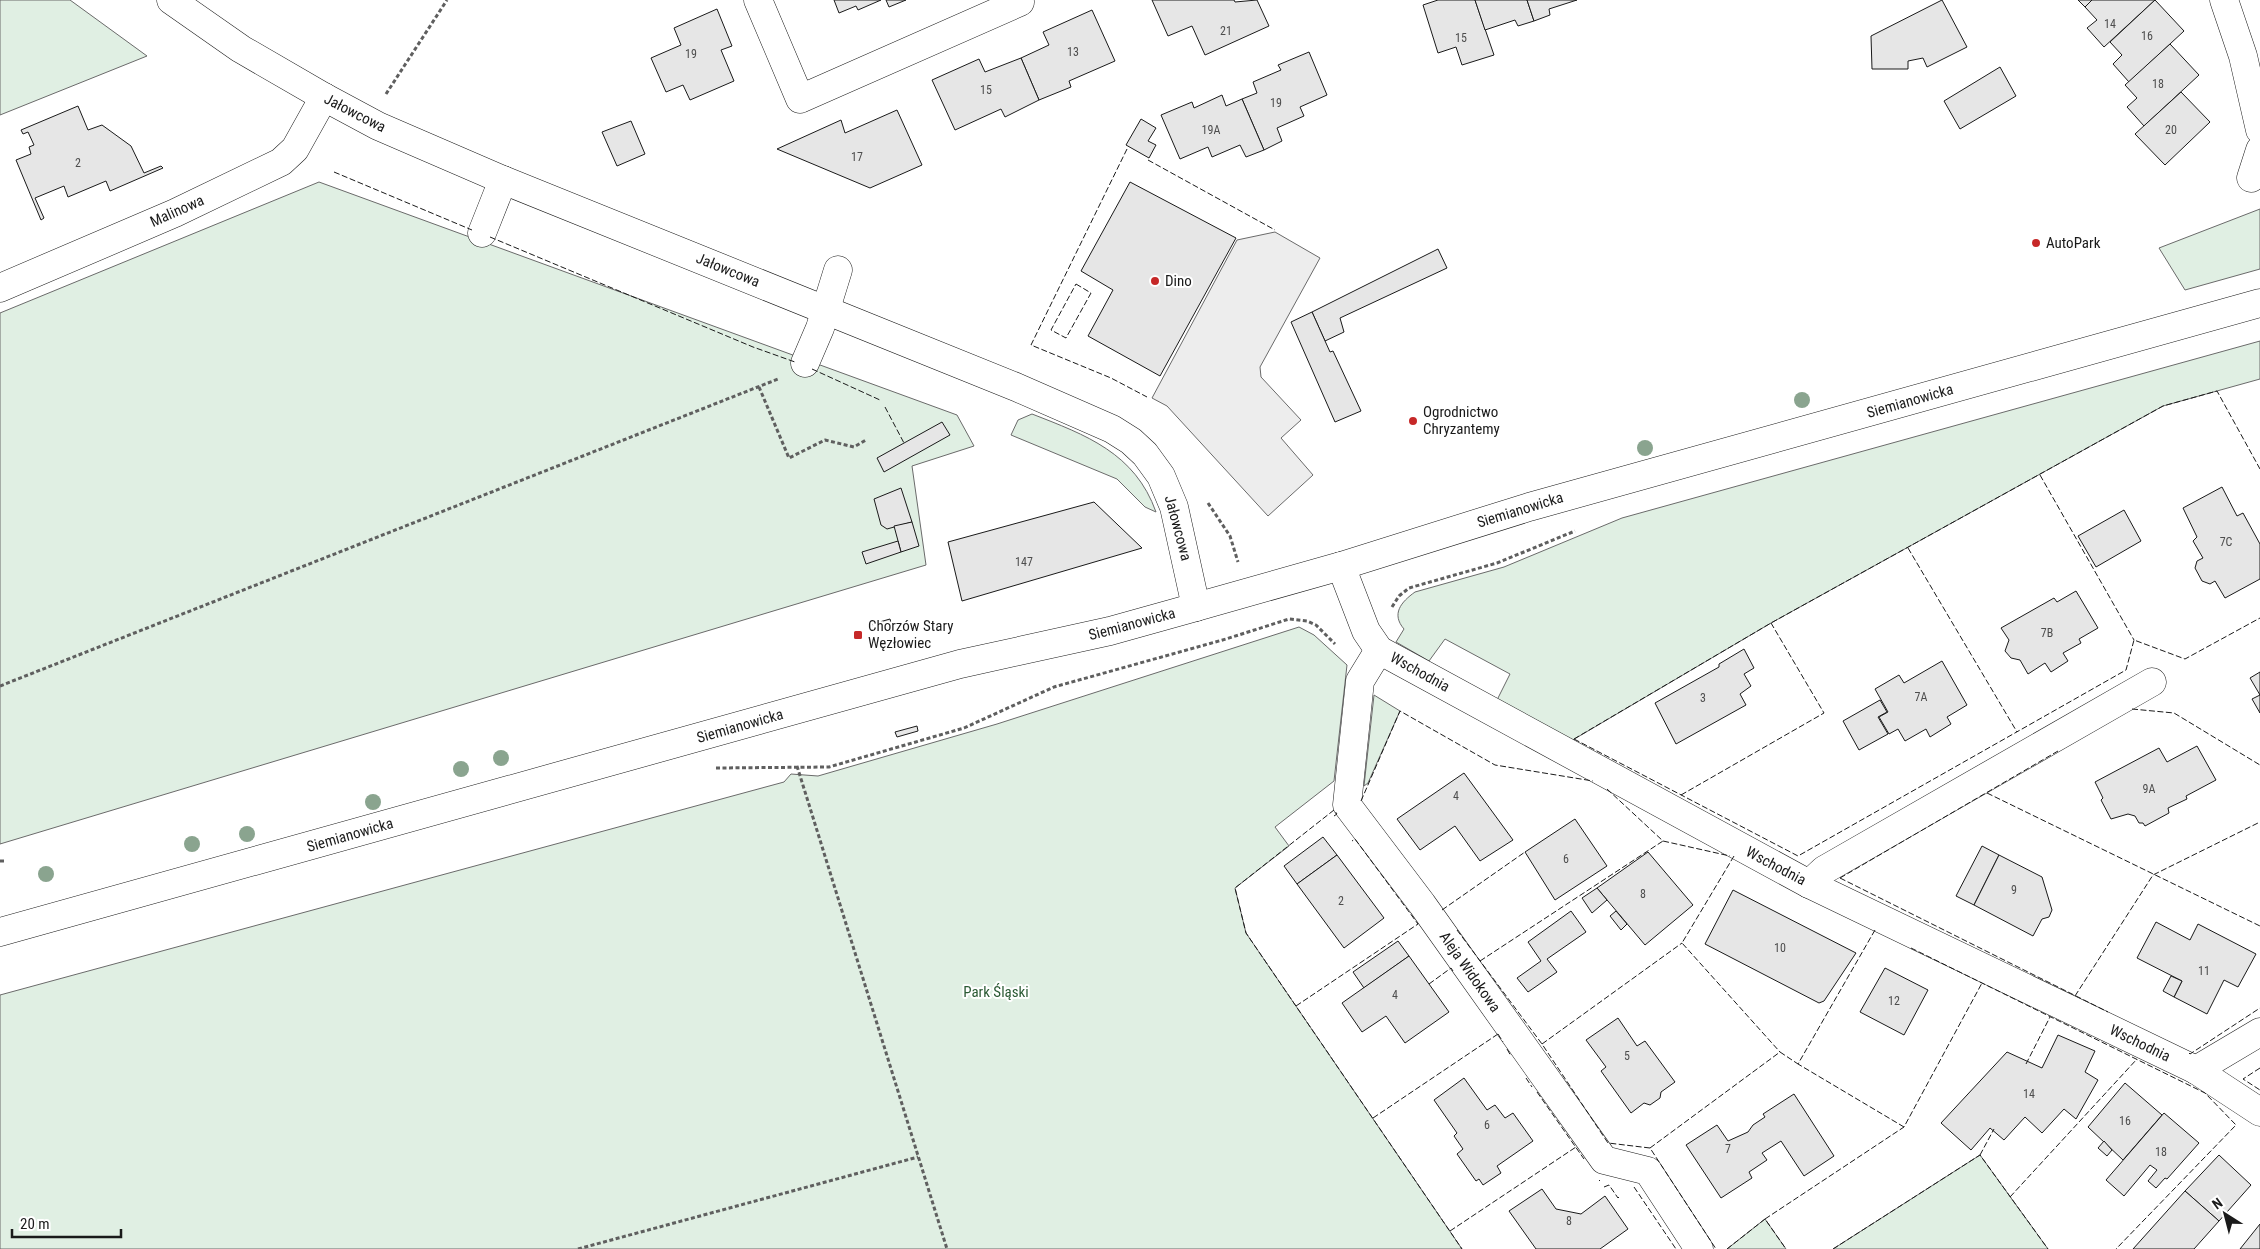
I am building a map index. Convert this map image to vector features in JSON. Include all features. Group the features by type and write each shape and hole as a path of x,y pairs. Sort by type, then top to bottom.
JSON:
{"street":[{"name":"Jałowcowa","path":"171,0 241,49 378,126 503,180 825,309 1099,422 1131,441 1154,464 1161,476 1174,507 1196,607"},
{"path":"758,0 800,99 1020,2"},
{"path":"2224,0 2243,56 2260,130"},
{"name":"Malinowa","path":"0,288 175,213 281,162 296,148 324,97"},
{"path":"2251,178 2260,150"},
{"path":"482,233 503,180"},
{"path":"795,370 820,328 838,270"},
{"name":"Siemianowicka","path":"0,932 951,667 1110,631 1341,566 1529,507 2260,304"},
{"name":"Wschodnia","path":"1341,566 1366,631 1379,650 1809,884 2196,1070 2260,1112"},
{"name":"Aleja Widokowa","path":"1379,650 1360,681 1348,805 1422,904 1604,1160 1648,1171 1699,1249"},
{"path":"1809,884 1824,870 2152,682"},
{"path":"2196,1070 2260,1032"}],"path":[{"path":"385,94 447,0"},
{"path":"0,686 759,387 795,370"},
{"path":"759,387 789,458 825,440 854,447 866,440"},
{"path":"1206,500 1230,536 1236,555"},
{"path":"706,769 796,766 829,767 964,728 1054,687 1226,639 1289,619 1307,621 1316,625 1336,645 1341,642"},
{"path":"796,766 947,1249"},
{"path":"0,861 5,861"},
{"path":"578,1249 918,1157"}],"green space":[{"path":"0,0 70,0 147,56 0,115"},
{"path":"319,182 957,415 974,446 912,466 926,565 0,844 0,313"},
{"path":"2260,209 2260,269 2185,290 2159,248"},
{"path":"2260,341 2260,379 2163,406 1771,623 1571,741 1497,700 1510,674 1445,639 1429,661 1396,642 1404,629 1398,618 1399,609 1415,592 1504,567 1622,518"},
{"path":"1032,414 1089,439 1122,461 1147,492 1156,512 1145,507 1117,479 1011,435 1018,420"},
{"name":"Park Śląski","path":"1299,627 1314,635 1347,665 1334,781 1275,827 1289,846 1235,888 1246,933 1462,1249 0,1249 0,995 784,782 791,774 818,776 997,724"},
{"path":"1374,695 1400,711 1368,783 1364,786"},
{"path":"1980,1155 2048,1249 1833,1249"},
{"path":"1765,1219 1786,1249 1727,1249"}],"shaded area":[{"path":"1275,232 1320,258 1260,367 1261,377 1301,420 1281,438 1313,475 1268,516 1167,406 1152,398 1237,240"}],"building":[{"path":"834,0 881,0 858,10 856,6 839,13"},
{"path":"886,0 906,0 889,7"},
{"path":"1152,0 1234,0 1235,2 1257,0 1269,26 1205,55 1192,26 1168,36"},
{"path":"1438,0 1475,0 1494,55 1462,65 1456,47 1438,53 1423,5"},
{"path":"1475,0 1527,0 1534,21 1518,26 1515,20 1485,30"},
{"path":"1527,0 1577,0 1549,9 1550,15 1534,21"},
{"path":"1942,0 1967,47 1927,67 1923,58 1908,61 1908,69 1872,69 1871,36"},
{"path":"2078,0 2092,0 2085,7"},
{"path":"2092,0 2155,0 2104,47 2087,28 2097,20 2085,7"},
{"path":"2155,0 2184,31 2129,82 2113,64 2122,55 2110,42"},
{"path":"717,9 732,46 721,50 734,81 690,100 683,85 666,92 651,58 681,45 674,28"},
{"path":"1092,10 1115,61 1069,81 1071,87 1039,100 1021,58 1049,45 1043,32"},
{"path":"2170,44 2199,75 2144,126 2127,107 2137,98 2125,85"},
{"path":"1309,52 1327,95 1300,107 1304,116 1277,128 1282,141 1264,150 1242,99 1257,93 1253,82 1281,70 1278,65"},
{"path":"1021,58 1039,100 1005,117 1001,109 955,130 932,80 979,59 985,72"},
{"path":"2000,67 2016,96 1960,129 1944,101"},
{"path":"2181,92 2210,122 2165,165 2135,134"},
{"path":"1222,95 1226,106 1242,99 1264,150 1246,157 1240,145 1212,157 1208,147 1180,159 1161,115 1192,102 1194,108"},
{"path":"78,106 88,130 102,125 131,146 144,173 161,166 163,168 110,191 106,181 68,197 64,186 35,198 44,218 41,220 16,160 31,154 29,147 34,145 28,132 23,134 21,130"},
{"path":"897,110 922,165 870,188 777,149 841,120 845,133"},
{"path":"1141,119 1156,128 1148,141 1156,145 1149,158 1126,145"},
{"path":"631,121 645,154 617,166 602,132"},
{"name":"Dino","path":"1130,182 1236,238 1160,376 1088,336 1113,290 1081,271"},
{"path":"1438,249 1447,268 1340,318 1344,332 1325,341 1312,312"},
{"path":"1312,312 1330,352 1333,351 1361,411 1335,422 1291,322"},
{"path":"942,422 950,435 884,472 877,458"},
{"path":"2222,487 2237,516 2243,513 2260,544 2260,579 2225,598 2215,581 2210,584 2202,581 2195,568 2197,561 2203,558 2193,541 2197,537 2183,508"},
{"path":"901,488 912,522 887,529 881,525 874,499"},
{"path":"1094,502 1142,548 962,601 948,542"},
{"path":"2124,510 2141,541 2096,567 2078,536"},
{"path":"912,522 919,546 901,552 894,526"},
{"path":"898,541 901,552 866,564 862,552"},
{"path":"2076,591 2098,628 2079,639 2081,643 2063,653 2068,661 2051,672 2045,663 2028,674 2020,660 2011,658 2005,651 2009,640 2001,628 2054,598 2057,602"},
{"path":"890,619 892,626 871,632 869,625"},
{"path":"1744,649 1754,668 1744,674 1751,686 1740,694 1746,705 1676,744 1655,703 1719,667 1719,664"},
{"path":"1942,661 1967,705 1947,717 1951,724 1930,737 1926,729 1905,741 1898,729 1889,734 1879,717 1888,712 1875,689 1899,675 1904,683"},
{"path":"2260,672 2260,695 2250,678"},
{"path":"2260,695 2260,713 2252,699"},
{"path":"1880,700 1887,712 1878,717 1888,734 1859,750 1843,721"},
{"path":"917,726 918,731 897,737 895,732"},
{"path":"2197,746 2216,780 2186,796 2187,799 2168,808 2169,813 2145,826 2143,823 2139,823 2135,816 2128,814 2111,819 2101,800 2103,798 2095,782 2159,748 2167,762"},
{"path":"1464,773 1513,840 1480,861 1455,826 1420,850 1397,819"},
{"path":"1575,819 1607,866 1555,900 1525,852"},
{"path":"1323,837 1337,855 1297,884 1284,866"},
{"path":"1982,846 1999,855 1974,905 1956,896"},
{"path":"1648,852 1693,905 1645,945 1597,888"},
{"path":"1337,855 1384,918 1344,948 1297,884"},
{"path":"1999,855 2042,877 2052,910 2049,917 2042,919 2033,936 1974,905"},
{"path":"1597,888 1607,900 1592,913 1582,898"},
{"path":"1733,890 1856,953 1824,1001 1819,1003 1705,944"},
{"path":"1571,911 1586,932 1547,959 1557,972 1528,992 1517,978 1541,961 1528,942"},
{"path":"1616,911 1627,924 1621,930 1610,916"},
{"path":"2156,922 2190,940 2198,924 2256,954 2238,987 2224,980 2207,1014 2174,997 2182,981 2137,958"},
{"path":"1398,941 1409,956 1364,988 1353,972"},
{"path":"1409,956 1449,1012 1405,1043 1386,1016 1362,1032 1342,1003"},
{"path":"1885,968 1928,990 1904,1035 1860,1012"},
{"path":"2171,976 2182,981 2174,997 2163,991"},
{"path":"1618,1018 1637,1046 1645,1041 1675,1082 1661,1092 1660,1098 1650,1105 1644,1103 1631,1113 1601,1071 1606,1067 1586,1040"},
{"path":"2058,1035 2095,1051 2085,1072 2098,1080 2076,1119 2064,1109 2042,1133 2025,1117 2004,1140 1990,1128 1971,1150 1941,1123 2007,1052 2042,1068"},
{"path":"1464,1078 1487,1110 1495,1105 1505,1118 1513,1113 1533,1141 1497,1166 1501,1173 1483,1185 1479,1179 1476,1181 1457,1154 1463,1149 1454,1136 1457,1133 1434,1100"},
{"path":"2125,1083 2162,1115 2123,1160 2088,1127"},
{"path":"1794,1094 1834,1156 1804,1176 1781,1141 1762,1153 1767,1160 1749,1172 1752,1178 1721,1198 1686,1145 1717,1125 1728,1141 1748,1132 1753,1125 1765,1117 1763,1114"},
{"path":"2164,1113 2199,1143 2167,1179 2165,1178 2156,1188 2148,1181 2157,1170 2150,1165 2124,1196 2106,1180"},
{"path":"2104,1141 2112,1150 2107,1156 2098,1148"},
{"path":"2219,1155 2251,1185 2219,1221 2185,1191"},
{"path":"1542,1189 1556,1209 1581,1214 1605,1196 1628,1229 1600,1249 1536,1249 1509,1211"},
{"path":"2185,1191 2219,1221 2194,1249 2133,1249"},
{"path":"2260,1224 2260,1249 2240,1249"}],"fence":[{"path":"1127,149 1031,345 1111,378 1147,397"},
{"path":"1148,160 1275,230"},
{"path":"334,172 472,230"},
{"path":"490,237 753,347 795,362"},
{"path":"1076,284 1091,293 1066,338 1051,330 1076,284"},
{"path":"812,369 880,400"},
{"path":"1574,739 1771,623 2163,406 2217,391 2260,469"},
{"path":"885,407 904,443"},
{"path":"2040,475 2134,640"},
{"path":"1908,548 2017,732"},
{"path":"1574,739 1798,856 2126,670 2134,640 2185,659 2260,618"},
{"path":"1681,795 1824,713 1771,623"},
{"path":"2132,709 2174,713 2260,765"},
{"path":"1361,801 1400,711 1495,765 1593,781"},
{"path":"1840,878 2058,751"},
{"path":"1607,789 1663,841 1730,856"},
{"path":"1987,793 2260,926"},
{"path":"1334,816 1337,814 1334,810 1235,888 1246,933 1462,1249"},
{"path":"2075,996 2153,875 2260,822"},
{"path":"1296,1006 1418,924 1355,839 1352,841"},
{"path":"1480,961 1663,841"},
{"path":"1442,910 1525,852"},
{"path":"1734,856 1682,943 1780,1052"},
{"path":"1840,878 2108,1012"},
{"path":"1457,930 1542,1044 1608,1143 1650,1148 1716,1249"},
{"path":"1875,930 1798,1064 1904,1127"},
{"path":"1542,1044 1682,943"},
{"path":"1911,948 2205,1093 2236,1125 2116,1249"},
{"path":"1429,984 1451,968 1453,971"},
{"path":"1765,1219 1904,1127 1982,983"},
{"path":"2189,1053 2260,1008"},
{"path":"2026,1064 2050,1017"},
{"path":"1498,1034 1503,1042"},
{"path":"1373,1118 1498,1034"},
{"path":"1507,1049 1511,1056"},
{"path":"1650,1148 1780,1052 1798,1064"},
{"path":"2010,1197 2137,1059"},
{"path":"2260,1068 2243,1079 2260,1090"},
{"path":"1526,1078 1532,1087"},
{"path":"1537,1092 1584,1159"},
{"path":"1980,1155 1994,1129"},
{"path":"1450,1231 1576,1147"},
{"path":"1833,1249 1980,1155 2048,1249"},
{"path":"1604,1187 1609,1185 1619,1197"},
{"path":"1634,1187 1676,1249"},
{"path":"1727,1249 1765,1219 1786,1249"}],"place":[{"name":"AutoPark","path":"2036,243"},
{"name":"Dino","path":"1155,281"},
{"name":"Ogrodnictwo Chryzantemy","path":"1413,421"},
{"name":"Chorzów Stary Węzłowiec","path":"858,635"}]}
